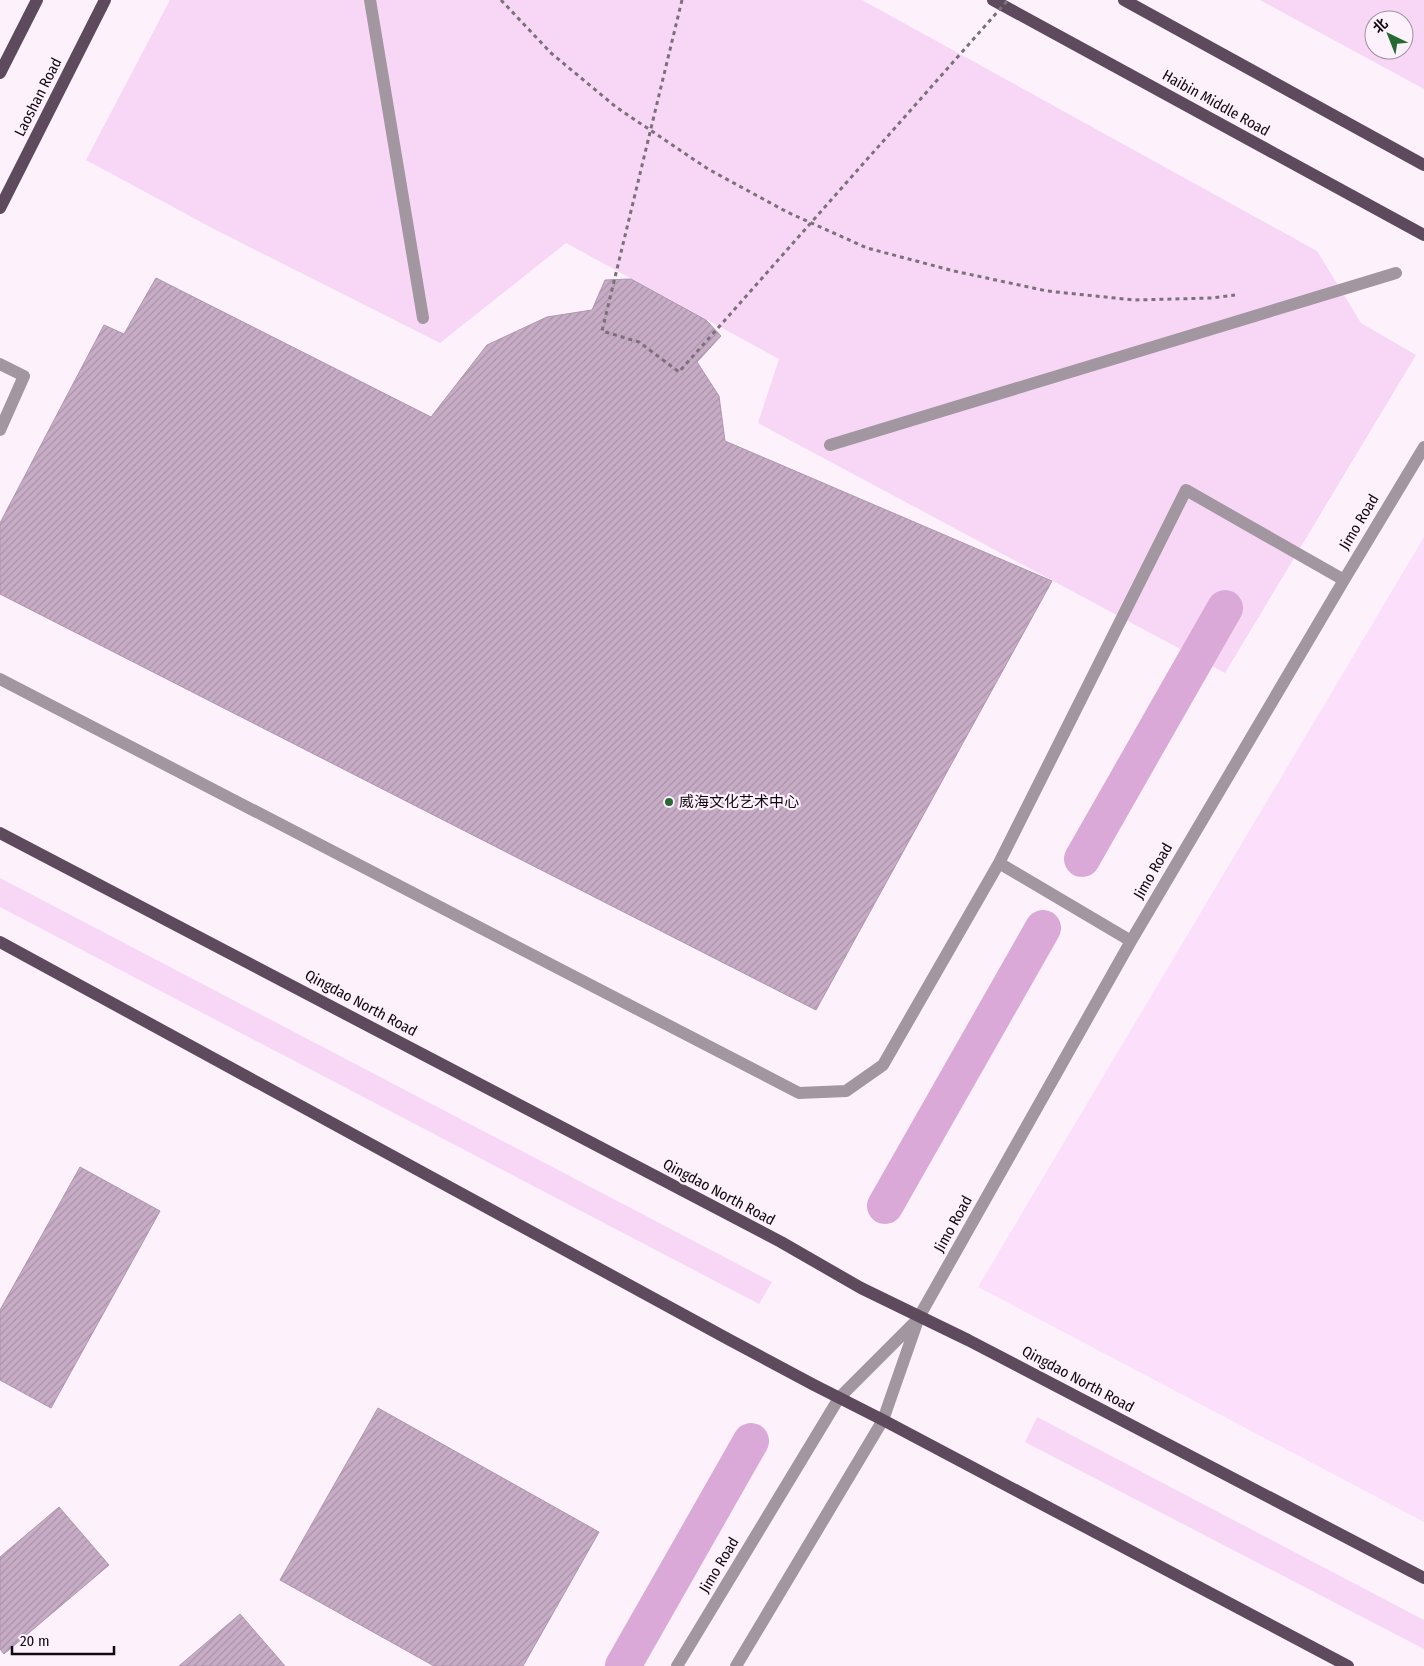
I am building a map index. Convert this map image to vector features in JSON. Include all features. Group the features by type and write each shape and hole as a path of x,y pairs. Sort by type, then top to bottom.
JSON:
{"main road":[{"path":"0,73 37,0"},
{"name":"Laoshan Road","path":"0,208 105,0"},
{"name":"Haibin Middle Road","path":"993,0 1424,235"},
{"path":"1124,0 1424,165"},
{"name":"Qingdao North Road","path":"0,833 781,1242 861,1288 968,1340 1424,1578"},
{"path":"0,942 728,1340 1348,1666"}],"street":[{"path":"370,0 423,318"},
{"path":"830,445 1396,273"},
{"path":"0,364 24,376 0,430"},
{"name":"Jimo Road","path":"736,1666 883,1420 919,1317 1131,940 1424,447"},
{"path":"0,679 799,1093 846,1091 883,1065 999,863 1186,490 1344,580"},
{"path":"999,863 1131,940"},
{"name":"Jimo Road","path":"677,1666 839,1398 919,1317"}],"path":[{"path":"501,0 551,53 623,112 708,169 787,212 868,248 954,271 1047,291 1134,300 1212,298 1239,295"},
{"path":"682,0 602,331 639,342 679,372 1008,0"}],"shaded area":[{"path":"170,0 862,0 1317,251 1361,323 1416,355 1225,673 758,423 779,359 566,243 440,343 212,228 86,160"},
{"path":"1260,0 1424,0 1424,89 1371,60 1414,60 1414,10 1364,10 1364,56"},
{"path":"1424,537 1424,1522 978,1287"},
{"path":"0,878 772,1282 759,1304 0,907"},
{"path":"1037,1417 1424,1620 1424,1649 1025,1442"}],"building":[{"name":"威海文化艺术中心","path":"156,278 431,417 487,345 547,317 592,310 605,280 631,279 706,320 721,336 697,362 719,396 725,441 1052,581 816,1010 0,594 0,523 104,325 124,334"},
{"path":"80,1167 160,1211 51,1408 0,1380 0,1310"},
{"path":"378,1408 599,1532 523,1666 434,1666 280,1580"},
{"path":"59,1507 109,1565 4,1654 0,1649 0,1557"},
{"path":"240,1614 285,1666 179,1666"}],"waterway":[{"path":"1082,859 1225,608"},
{"path":"885,1206 1043,928"},
{"path":"623,1666 751,1441"}],"place":[{"name":"威海文化艺术中心","path":"669,802"}]}
